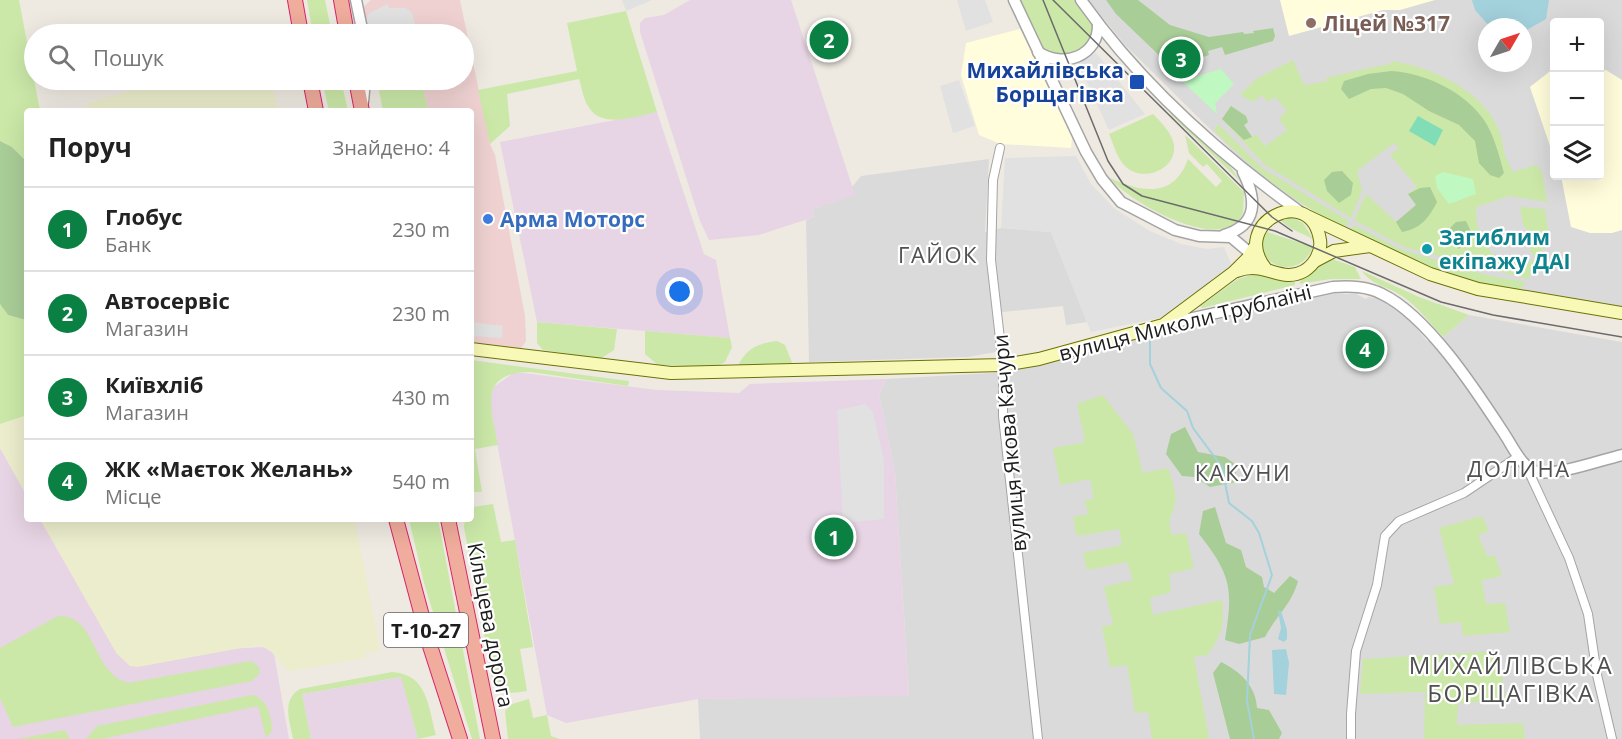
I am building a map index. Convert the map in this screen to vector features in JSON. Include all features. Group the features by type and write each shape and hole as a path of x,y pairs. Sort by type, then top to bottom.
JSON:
{"highway":[{"path":"295,0 299,24"},
{"path":"341,0 345,24"},
{"path":"312,90 315,108"},
{"path":"358,90 361,108"},
{"name":"Т-10-27","path":"397,522 430,646 460,739"},
{"name":"Кільцева дорога","path":"449,522 493,739"}],"main road":[{"path":"1234,272 1254,266 1259,257 1258,232 1272,217 1287,211 1304,214 1430,274 1478,289 1622,313"},
{"path":"1304,214 1316,226 1320,244 1314,261"},
{"path":"1259,257 1284,275 1293,275 1302,272 1314,261 1334,251 1374,246"},
{"path":"1162,325 1234,272 1259,257"},
{"name":"вулиця Миколи Трублаїні","path":"474,349 671,373 1004,365 1039,359 1162,325"}],"street":[{"path":"356,0 361,24"},
{"path":"1014,0 1091,162 1121,202 1175,230 1199,236 1223,235 1240,229 1249,219 1251,195 1240,168"},
{"path":"1081,0 1098,24 1152,83 1240,168 1304,214"},
{"path":"1038,52 1055,61 1071,58 1092,46 1098,35 1098,24"},
{"path":"362,108 364,90"},
{"name":"вулиця Якова Качури","path":"1000,148 993,180 991,260 1004,365 1003,416 1038,739"},
{"path":"1223,235 1237,240 1259,257"},
{"name":"вулиця Миколи Трублаїні","path":"1162,325 1333,287 1361,287 1402,305 1432,336 1527,468 1569,558 1588,614 1597,675 1612,739"},
{"path":"1527,468 1538,472 1552,471 1622,455"},
{"path":"1351,739 1356,651 1377,585 1385,536 1399,521 1464,493 1519,456"},
{"path":"1028,739 1038,739"}],"shaded area":[{"path":"371,0 460,0 465,24 364,24 362,8"},
{"path":"622,0 652,0 626,11"},
{"path":"690,0 791,0 855,195 812,209 814,217 759,235 709,240 700,221 640,32 640,23 645,18 664,15"},
{"path":"957,0 985,0 993,22 966,31"},
{"path":"1088,0 1622,0 1622,309 1539,297 1391,252 1291,198 1241,159 1126,46"},
{"name":"Ліцей №317","path":"1280,0 1435,0 1400,10 1383,10 1289,36"},
{"path":"388,4 389,8 406,8 412,13 415,24 367,24 369,13"},
{"path":"1020,29 1072,138 1071,148 1001,144 979,135 961,75 966,43"},
{"path":"1096,53 1145,114 1109,130 1077,61"},
{"path":"474,67 490,144 495,155 525,316 526,341 520,350 474,344 474,108 427,108 423,90 474,90"},
{"path":"1550,71 1550,146 1530,87"},
{"path":"1604,71 1622,80 1622,230 1612,233 1590,233 1571,227 1562,180 1604,180"},
{"path":"959,80 975,126 953,133 940,86"},
{"path":"657,112 704,254 716,260 730,338 537,322 500,142"},
{"path":"1076,156 1091,184 1115,209 1150,231 1181,244 1208,249 1224,247 1232,266 1164,317 1091,332 1051,232 1001,228 1005,158"},
{"path":"989,159 985,232 1001,228 1051,232 1087,322 1066,325 1063,306 1003,312 994,314 996,352 968,357 809,362 806,220 814,217 812,209 854,195 852,187 861,176"},
{"path":"1331,294 1356,294 1366,299 1368,297 1379,299 1405,314 1427,341 1443,337 1469,315 1622,342 1622,739 700,739 698,699 909,695 895,472 879,394 887,379 992,373 1084,354 1144,336"},
{"path":"474,322 503,326 502,338 474,336"},
{"path":"515,372 657,390 739,393 750,384 887,379 879,394 895,472 909,696 698,699 566,723 547,715 489,399 495,386"},
{"path":"865,404 873,412 884,460 884,519 843,523 837,410"},
{"path":"0,448 24,491 24,522 42,522 117,654 264,647 274,654 289,739 0,739"},
{"path":"402,677 418,739 311,739 302,694"}],"green space":[{"path":"0,0 19,0 24,26 24,90 36,90 39,108 24,108 24,159 12,147 0,141"},
{"path":"307,0 325,0 330,24 311,24"},
{"path":"1020,0 1075,0 1091,21 1093,34 1091,39 1088,44 1073,54 1060,55 1044,51"},
{"path":"1106,0 1138,0 1170,25 1209,37 1243,32 1244,34 1254,33 1253,31 1273,28 1275,36 1273,41 1225,55 1222,47 1208,51 1209,55 1187,62 1185,54 1165,61 1116,14"},
{"path":"626,11 657,112 620,120 601,118 588,106 579,79 507,94 510,126 490,144 478,90 577,71 567,23"},
{"path":"1293,60 1304,85 1391,64 1391,61 1429,71 1447,79 1480,102 1492,117 1500,133 1512,172 1536,165 1542,172 1547,202 1509,196 1476,207 1477,225 1491,252 1515,273 1535,258 1528,246 1536,241 1523,225 1520,207 1545,209 1549,238 1528,279 1404,247 1354,220 1366,194 1396,222 1416,205 1408,194 1417,187 1390,155 1399,148 1394,143 1357,171 1362,191 1351,218 1264,164 1222,119 1231,106 1246,116 1248,122 1244,126 1252,137 1256,134 1265,146 1287,130 1279,118 1287,111 1275,97 1267,102 1262,95 1253,102 1240,95 1256,79"},
{"path":"1221,69 1234,84 1215,103 1217,114 1182,81"},
{"path":"1391,71 1417,75 1443,85 1466,100 1488,126 1504,173 1499,178 1490,175 1479,163 1475,141 1459,125 1429,111 1403,94 1386,88 1371,89 1349,99 1341,89 1344,81 1368,74"},
{"path":"131,90 274,90 277,108 87,108 86,104"},
{"path":"324,90 343,90 347,108 328,108"},
{"path":"379,90 423,90 427,108 382,108"},
{"path":"1231,106 1246,116 1248,122 1244,125 1252,137 1244,140 1222,119"},
{"path":"1173,111 1228,163 1241,182 1170,114"},
{"path":"1153,114 1173,141 1172,158 1160,170 1142,174 1134,172 1120,160 1109,134"},
{"path":"1418,116 1443,130 1435,146 1409,131"},
{"path":"1218,124 1262,168 1349,221 1344,228 1291,196 1259,172 1214,130"},
{"path":"1185,135 1244,192 1243,213 1233,225 1217,229 1197,227 1176,221 1136,199 1110,178 1133,187 1155,189 1174,181 1182,172 1188,159 1216,187 1222,181 1207,164 1203,167 1189,153"},
{"path":"0,141 12,147 24,159 24,319 8,315 0,304"},
{"path":"1342,171 1353,183 1351,195 1339,203 1327,191 1324,180 1332,172"},
{"path":"1443,172 1473,179 1476,194 1449,204 1437,188 1435,176"},
{"path":"1430,187 1437,202 1431,213 1419,225 1402,232 1396,222 1416,205 1408,194 1420,188"},
{"path":"1291,217 1303,223 1313,239 1290,228 1280,220"},
{"path":"1466,221 1473,236 1459,249 1451,241 1448,230 1456,222"},
{"path":"1354,225 1400,249 1490,276 1526,282 1517,293 1473,282 1411,259 1350,231"},
{"path":"1267,232 1313,247 1306,259 1296,265 1286,267 1277,265 1269,260 1264,252 1263,243"},
{"path":"1329,258 1355,267 1361,279 1331,279 1300,284 1300,281"},
{"path":"1362,271 1419,297 1469,315 1443,337 1408,300 1370,280"},
{"path":"1255,274 1295,282 1295,285 1202,308 1200,306 1238,279"},
{"path":"0,304 8,315 24,319 24,416 0,424"},
{"path":"537,322 617,329 614,350 600,359 543,350 537,343"},
{"path":"645,331 730,338 732,347 725,362 716,367 658,365 645,354"},
{"path":"777,341 785,345 793,365 736,369 752,349"},
{"path":"474,360 629,381 628,386 531,372 502,378 495,386 491,406 498,445 475,449 482,492 474,492"},
{"path":"1103,395 1133,434 1143,473 1168,468 1175,494 1170,528 1172,535 1186,533 1194,568 1169,574 1171,592 1150,598 1153,615 1222,600 1223,622 1216,642 1207,655 1194,657 1209,739 1152,739 1148,712 1135,713 1127,665 1110,667 1102,627 1113,624 1104,587 1133,580 1127,562 1087,570 1083,553 1122,545 1119,529 1079,536 1076,534 1073,517 1088,514 1085,500 1094,499 1090,479 1060,485 1053,448 1085,442 1077,404"},
{"path":"24,416 24,491 0,448 0,424"},
{"path":"1185,427 1198,452 1225,457 1235,464 1237,482 1210,487 1195,477 1182,476 1166,454 1171,434"},
{"path":"493,504 501,542 515,540 533,647 520,649 527,691 504,692 493,683 464,527 465,522 474,522 474,507"},
{"path":"1215,507 1226,543 1241,550 1246,567 1262,577 1264,587 1274,593 1290,576 1298,581 1288,603 1265,637 1239,644 1225,640 1229,608 1227,584 1218,561 1199,534 1203,511"},
{"path":"1482,516 1489,531 1478,535 1487,556 1495,556 1502,576 1482,580 1486,604 1505,603 1510,632 1463,636 1461,622 1440,624 1434,587 1454,584 1439,528"},
{"path":"42,522 356,522 380,651 365,653 365,658 291,671 285,668 270,650 257,645 138,667 130,666 117,654"},
{"path":"410,522 439,522 480,739 472,739 424,583"},
{"path":"58,616 71,618 80,624 107,667 116,677 128,683 251,661 259,667 260,673 252,681 13,727 0,698 0,648"},
{"path":"1498,651 1506,701 1458,703 1457,725 1523,723 1525,739 1424,739 1425,692 1360,694 1363,659"},
{"path":"1221,662 1246,680 1254,693 1257,708 1269,710 1282,733 1279,739 1230,739 1213,673"},
{"path":"392,672 404,674 420,685 428,703 436,735 418,739 401,677 302,694 311,739 293,739 288,711 290,699 300,689"},
{"path":"252,695 262,700 269,714 272,731 266,738 258,706 102,739 86,739 97,726"},
{"path":"529,699 533,718 547,715 551,736 560,739 508,739 505,711 512,704"},
{"path":"65,730 70,739 18,739"}],"water":[{"path":"1472,0 1549,0 1546,19 1532,27 1532,18 1482,18 1475,10"},
{"path":"1278,611 1281,611 1287,630 1287,639 1284,642 1278,639 1281,628"},
{"path":"1286,649 1289,663 1286,695 1274,694 1272,650"}],"waterway":[{"path":"1150,337 1150,364 1161,388 1187,411 1193,428 1222,467 1229,503 1252,521 1259,533 1272,575 1250,635 1247,701 1254,739"}],"tram line":[{"path":"1043,0 1108,161 1123,184 1142,196 1275,231 1441,302 1493,315 1622,337"},
{"path":"1053,0 1272,217 1292,231"}],"place":[{"name":"Ліцей №317","path":"1311,23"},
{"name":"Автосервіс","path":"829,40"},
{"name":"Київхліб","path":"1181,59"},
{"name":"Михайлівська Борщагівка","path":"1137,82"},
{"name":"Арма Моторс","path":"488,219"},
{"name":"Загиблим екіпажу ДАІ","path":"1427,249"},
{"name":"ЖК «Маєток Желань»","path":"1365,349"},
{"name":"Глобус","path":"834,537"}],"district":[{"name":"ГАЙОК","path":"938,254"},
{"name":"ДОЛИНА","path":"1519,468"},
{"name":"КАКУНИ","path":"1243,472"},
{"name":"МИХАЙЛІВСЬКА БОРЩАГІВКА","path":"1511,678"}]}
